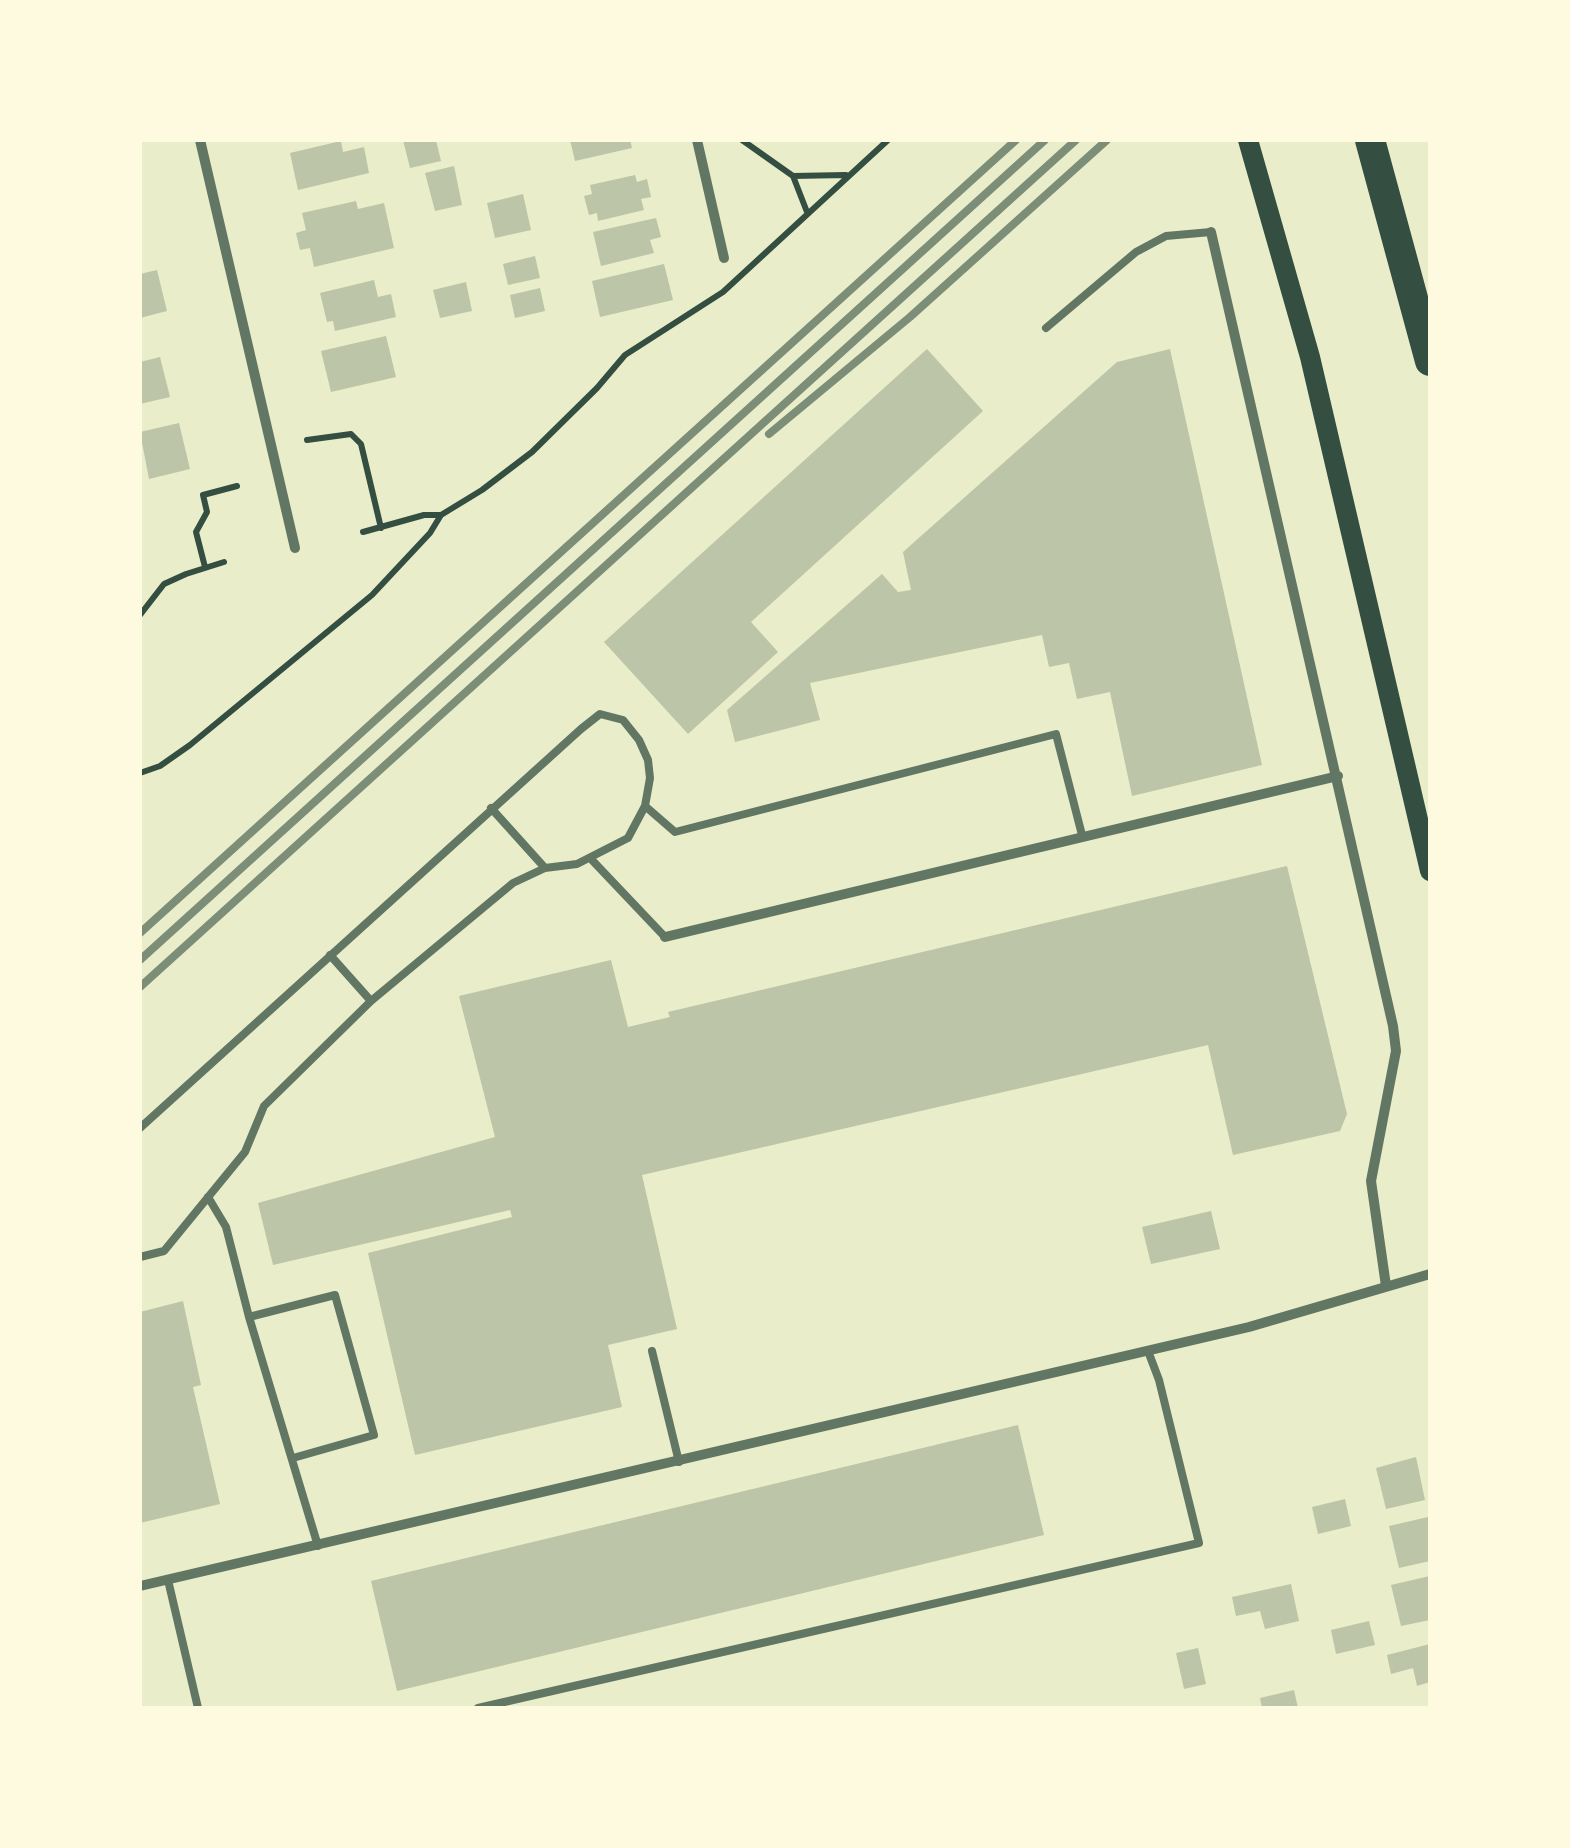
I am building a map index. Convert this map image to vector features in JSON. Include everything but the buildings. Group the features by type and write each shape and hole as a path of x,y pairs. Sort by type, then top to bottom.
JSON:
{"highway":[{"path":"1370,140 1430,361"}],"main road":[{"path":"1248,140 1319,392 1430,871"}],"street":[{"path":"200,140 294,548"},
{"path":"698,140 724,258"},
{"path":"1210,232 1394,1026 1396,1052 1371,1181 1386,1286"},
{"path":"666,937 1338,776"},
{"path":"140,1586 1148,1351 1340,1303 1430,1274"}],"lane":[{"path":"1046,328 1136,252 1166,236 1210,232"},
{"path":"140,1128 491,808 600,714 623,720 640,740 650,778 645,806 628,838 591,859 545,868 513,883 372,1001 264,1106 245,1152 164,1251 140,1256"},
{"path":"645,806 675,832 1056,734 1082,835"},
{"path":"491,808 545,868"},
{"path":"591,859 666,937"},
{"path":"330,955 372,1001"},
{"path":"208,1197 226,1227 318,1546"},
{"path":"249,1317 335,1295 374,1435 293,1458"},
{"path":"652,1351 679,1462"},
{"path":"478,1708 1199,1543 1159,1380 1148,1351"},
{"path":"168,1580 198,1708"}],"path":[{"path":"742,140 792,176 807,212"},
{"path":"140,774 160,766 190,745 372,595 430,533 441,515 532,452 598,388 625,355 722,292 888,140"},
{"path":"792,176 848,176"},
{"path":"307,440 351,434 361,444 380,528"},
{"path":"205,568 196,532 207,512 204,495 237,486"},
{"path":"364,532 424,515 441,515"},
{"path":"140,616 164,584 224,562"}],"railway":[{"path":"140,933 1016,140"},
{"path":"140,960 1045,140"},
{"path":"140,987 1076,140"},
{"path":"769,434 910,317 1107,140"}]}
